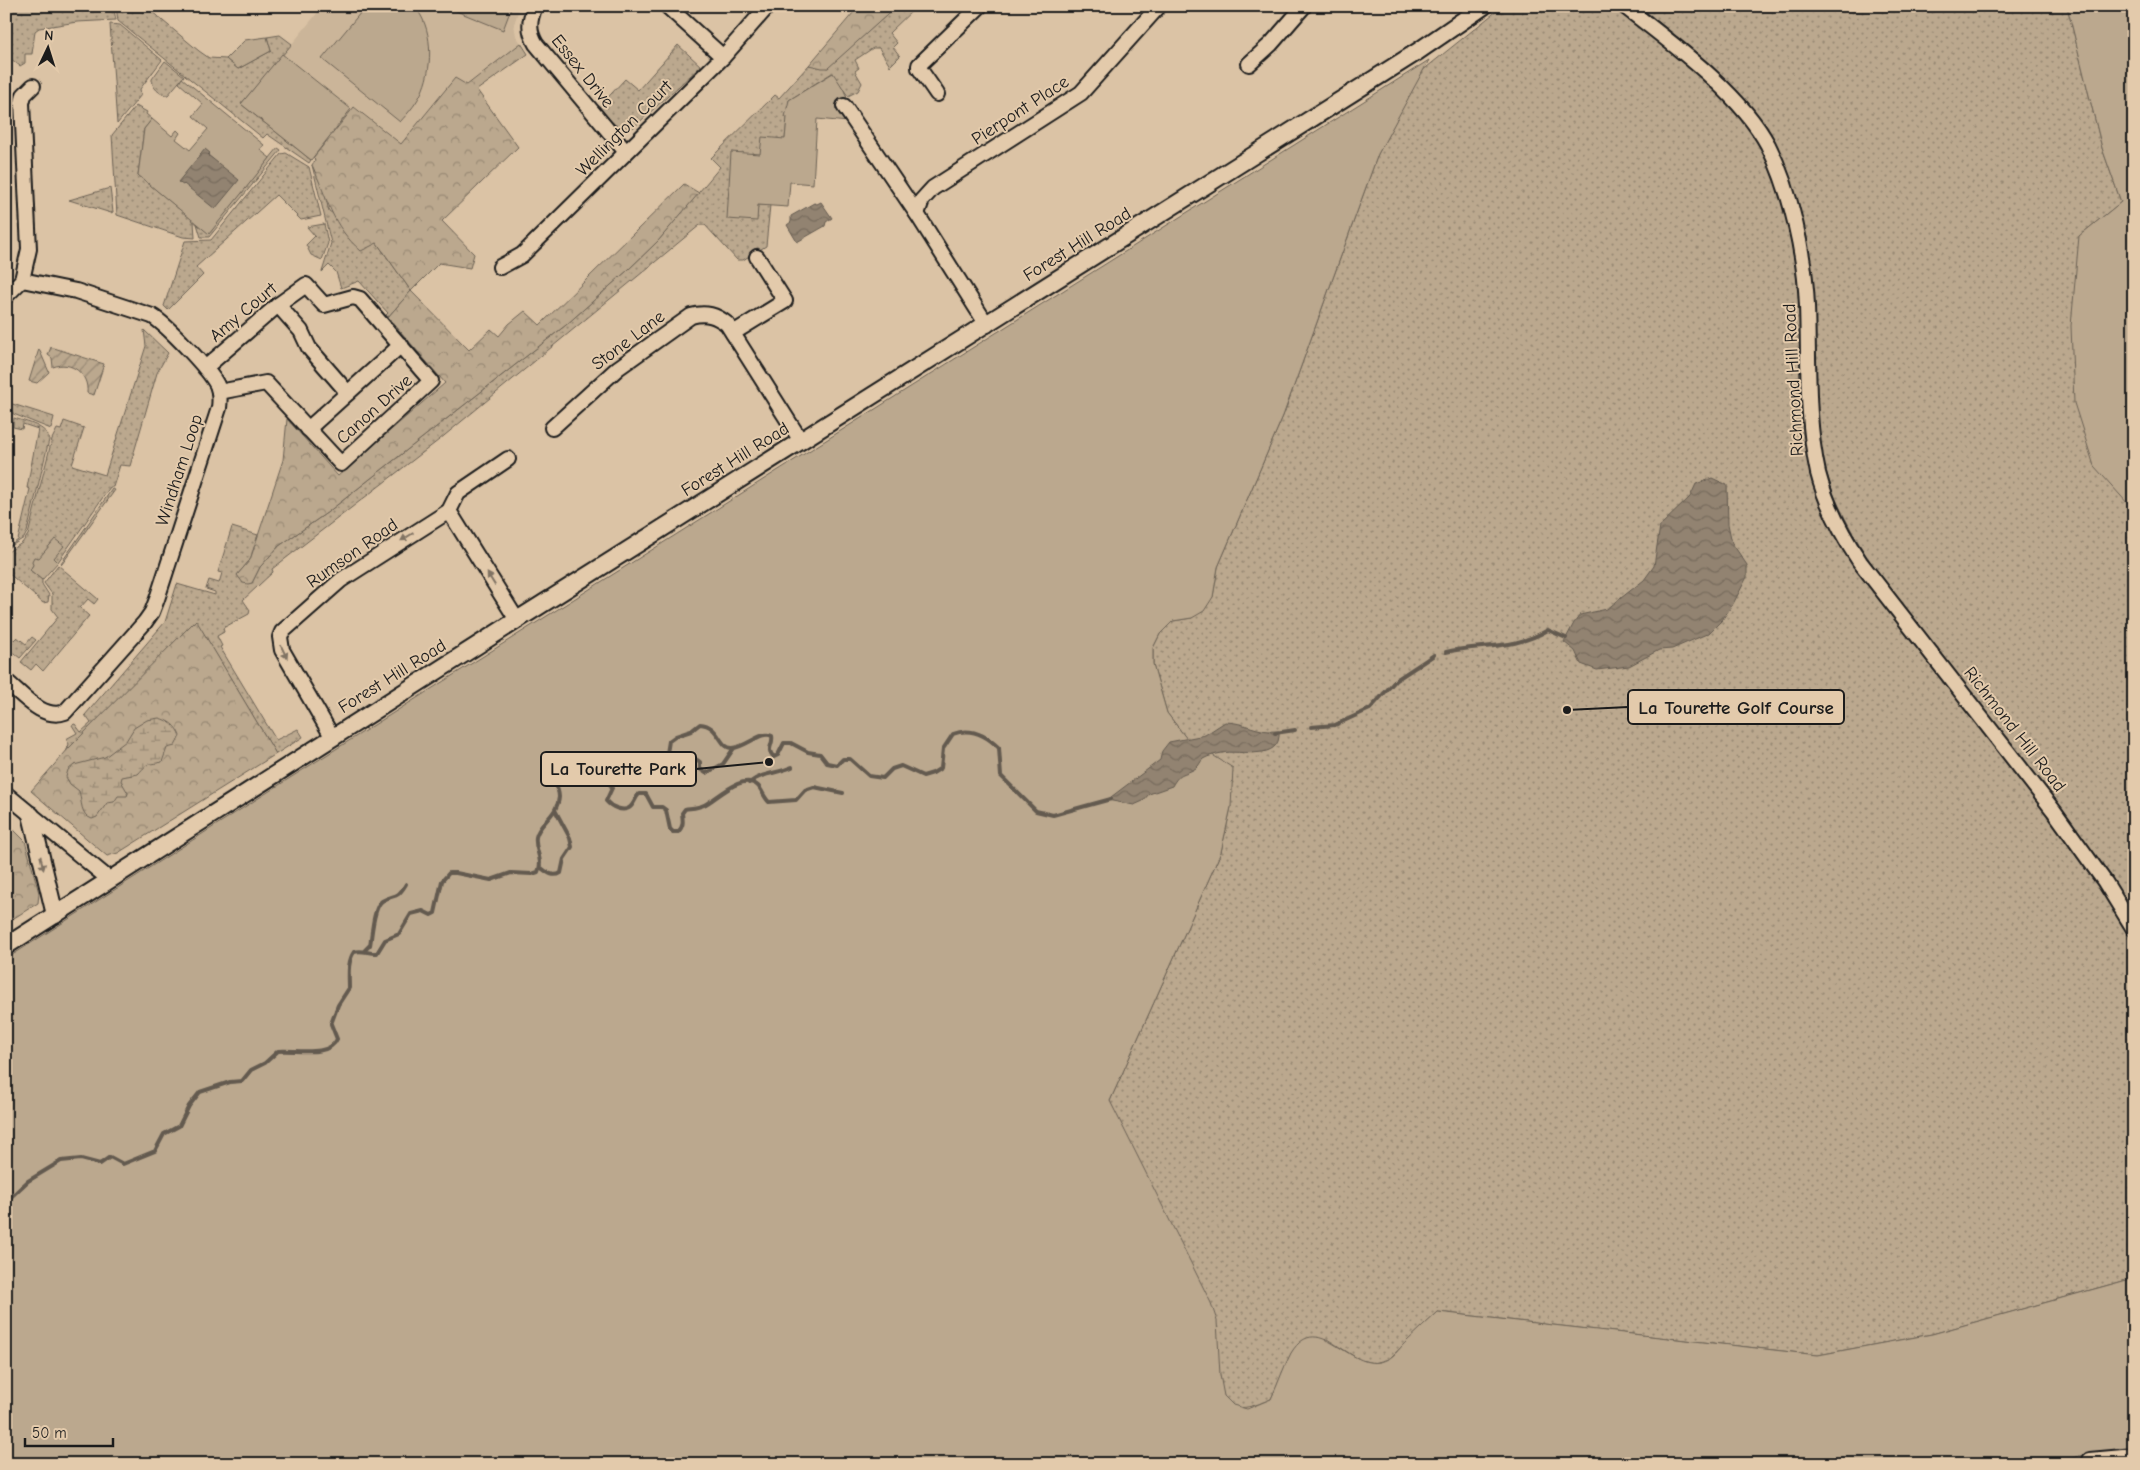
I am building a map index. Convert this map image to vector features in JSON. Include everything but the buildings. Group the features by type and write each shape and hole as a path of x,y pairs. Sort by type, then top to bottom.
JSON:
{"street":[{"name":"Essex Drive","path":"535,6 530,17 529,28 536,44 626,152"},
{"path":"667,6 722,57"},
{"name":"Wellington Court","path":"500,267 522,255 722,57 768,6"},
{"path":"936,94 919,68 919,64 980,6"},
{"name":"Pierpont Place","path":"916,214 922,200 933,188 1081,94 1159,6"},
{"path":"1248,64 1271,44 1304,6"},
{"name":"Forest Hill Road","path":"6,946 517,620 1417,52 1484,6"},
{"name":"Richmond Hill Road","path":"1624,6 1726,92 1750,118 1771,153 1792,211 1799,243 1807,304 1813,448 1819,474 1838,524 1860,562 2054,810 2105,882 2134,929"},
{"path":"6,296 22,280 29,249 22,103 24,95 33,86"},
{"path":"844,106 987,325"},
{"path":"733,333 785,301 757,257"},
{"path":"22,280 76,291 152,316 162,323 205,368 217,385 219,392"},
{"name":"Amy Court","path":"205,368 278,305 306,286"},
{"name":"Canon Drive","path":"219,392 266,383 341,464 430,384 430,378 360,299 353,296 324,305 306,286"},
{"name":"Canon Drive","path":"278,305 301,331 309,348 348,393"},
{"name":"Stone Lane","path":"552,428 618,368 691,316 701,314 720,318 733,333 801,441"},
{"name":"Canon Drive","path":"308,429 401,345"},
{"name":"Windham Loop","path":"6,681 42,711 58,715 65,712 145,622 152,612 219,408 219,392"},
{"name":"Rumson Road","path":"333,738 282,650 280,638 282,632 341,580 449,511 458,493 508,459"},
{"path":"449,511 517,620"},
{"path":"6,794 110,880"},
{"path":"31,816 55,915"},
{"path":"2090,1460 2134,1456"}],"shaded area":[{"path":"323,6 520,6 514,24 516,36 521,43 466,85 455,78 401,144 355,107 351,109 283,55"}],"green space":[{"path":"6,6 113,6 116,20 77,22 39,28 35,31 32,54 25,54 25,63 20,66 6,55"},
{"path":"116,6 145,6 209,58 226,59 238,69 271,51 267,37 280,35 292,44 241,104 311,160 309,163 267,134 263,138 118,21"},
{"path":"366,6 414,6 425,24 430,57 426,79 419,98 400,122 322,59"},
{"path":"444,6 512,6 503,30"},
{"path":"859,6 897,6 828,68 809,65"},
{"path":"897,6 917,6 889,33 897,43 893,47 900,56 890,66 879,48 873,48 855,60 859,68 855,71 862,83 858,91 848,96 832,73 789,100 785,139 758,205 770,205 766,246 743,260 737,260 705,225 700,225 439,440 272,569 273,572 243,600 250,610 249,614 223,628 224,632 217,636 222,646 220,647 276,740 298,729 303,737 276,754 196,621 66,752 69,744 66,739 77,733 72,725 75,724 81,732 91,723 85,715 165,622 177,584 215,595 215,592 206,589 209,580 219,583 222,573 218,572 232,527 258,535 250,560 237,575 252,583 260,567 279,546 328,512 566,325 629,269 658,241 720,167 711,158 775,95 779,98 809,65 828,67"},
{"path":"1503,6 1610,6 1678,56 1728,101 1756,133 1770,163 1786,211 1794,249 1802,335 1805,438 1810,472 1822,506 1864,577 2002,753 2089,869 2134,940 2134,1278 1932,1334 1818,1355 1438,1312 1389,1359 1374,1363 1360,1360 1327,1339 1292,1352 1271,1399 1252,1406 1238,1407 1227,1401 1223,1394 1220,1375 1110,1101 1221,852 1231,807 1187,739 1167,713 1153,664 1153,648 1160,634 1173,621 1192,618 1213,597 1218,567 1283,416 1378,154 1422,71"},
{"path":"1640,6 2067,6 2102,148 2121,202 2079,236 2129,505 2134,504 2134,915 2054,800 1881,579 1852,531 1831,486 1821,446 1816,405 1811,299 1796,207 1782,160 1767,129 1742,97"},
{"path":"2067,6 2134,6 2134,504 2129,505 2094,466 2074,403 2071,326 2079,236 2121,202 2102,148"},
{"path":"110,24 120,25 162,60 140,89 141,95 117,124"},
{"path":"267,37 271,51 238,69 226,59 245,40"},
{"path":"521,43 528,54 477,90 518,147 442,221 474,254 470,268 439,263 411,291 377,243 361,251 343,231 331,211 312,165 315,160 313,158 354,107 401,144 455,78 467,85"},
{"path":"678,45 701,66 634,127 628,128 614,124 598,108 625,79 638,90"},
{"path":"282,54 351,109 311,160 241,104"},
{"path":"1429,60 1378,154 1283,416 1218,567 1213,597 1204,611 1192,618 1173,621 1160,634 1153,648 1153,664 1167,713 1187,739 1233,768 1231,807 1221,852 1110,1101 1211,1303 1217,1321 1220,1375 1224,1396 1233,1405 1247,1409 1271,1399 1291,1353 1302,1341 1313,1337 1325,1340 1362,1360 1375,1363 1388,1359 1438,1312 1818,1355 1932,1334 2134,1278 2134,1448 2079,1456 2069,1460 2053,1462 2053,1464 6,1464 6,959"},
{"path":"165,61 184,76 168,95 162,94 157,90 152,82 152,79"},
{"path":"833,73 846,96 848,122 817,119 813,184 790,182 788,207 758,205 757,221 727,219 731,152 760,154 762,137 785,139 787,117 785,117 789,100"},
{"path":"182,78 264,145 260,150 270,158 209,234 138,175 144,129 152,119 172,136 177,130 180,133 176,139 190,150 208,129 193,116 203,104 179,83"},
{"path":"136,106 147,112 146,114 152,119 144,129 138,175 194,221 195,238 183,237 117,215 112,135"},
{"path":"278,148 281,150 209,237 201,237 197,224 209,233"},
{"path":"286,153 309,167 321,216 301,220 276,195 196,267 203,275 168,310 164,306 185,241 211,240 281,154"},
{"path":"312,165 324,191 329,211 377,243 411,291 388,317 386,315 388,313 359,281 341,288 336,272 329,265 322,272 331,243"},
{"path":"684,184 699,193 658,241 566,325 328,512 279,546 260,567 252,583 243,583 237,575 250,560 283,460 287,419 338,476 445,383 388,317 411,291 469,350 491,329 499,336 509,324 525,311 540,325"},
{"path":"110,188 113,212 111,213 69,200"},
{"path":"324,224 328,243 322,260 311,255 306,245 315,236 307,227"},
{"path":"144,330 168,353 157,373 130,466 120,465 113,487 110,487 58,562 54,558 33,565 30,570 42,580 42,584 49,595 48,602 43,603 6,571 6,553 22,543 28,535 52,439 57,429 61,430 64,421 84,428 72,465 105,475 146,346"},
{"path":"51,347 104,364 94,395 87,393 85,380 78,370 66,365 53,367 52,358 48,355"},
{"path":"39,349 49,372 37,383 29,381"},
{"path":"6,402 54,417 51,429 6,411"},
{"path":"14,418 41,428 48,435 49,440 27,532 24,538 6,549 18,540 30,489 27,488 38,429 23,424 22,429 13,427"},
{"path":"112,489 115,490 62,564 61,563"},
{"path":"55,539 64,546 54,558 58,562 42,580 30,570 33,565 32,561 34,557 39,558"},
{"path":"58,565 98,599 94,604 88,599 80,608 89,616 43,671 36,664 31,670 21,662 58,617 52,609 52,594 44,583"},
{"path":"196,620 276,754 118,853 107,856 31,791 69,748"},
{"path":"8,635 14,640 17,637 26,644 32,637 36,640 20,658 6,647 6,637"},
{"path":"159,718 172,724 178,732 180,736 175,746 167,748 162,762 148,764 138,774 122,777 121,781 128,793 127,796 118,796 114,802 107,803 97,817 92,819 88,817 83,811 79,791 70,784 66,777 68,770 74,765 105,757 126,741 134,728 147,720"},
{"path":"6,822 25,841 39,893 38,903 6,923"}],"water":[{"path":"205,149 210,153 208,155 239,180 215,209 184,184 178,182"},
{"path":"821,202 832,218 826,222 825,226 797,242 787,225 791,222 791,216 814,203"},
{"path":"1712,478 1727,485 1728,524 1732,543 1747,565 1747,577 1722,620 1709,633 1672,649 1659,650 1629,666 1597,670 1581,664 1575,651 1564,642 1574,623 1580,615 1607,609 1644,580 1654,566 1660,526 1690,497 1696,484"},
{"path":"1225,722 1279,731 1278,741 1274,747 1267,751 1229,752 1205,758 1196,768 1180,775 1172,786 1149,794 1143,801 1134,805 1107,800 1160,760 1162,751 1169,742 1205,735"}],"waterway":[{"path":"1446,652 1511,644 1548,630 1566,638"},
{"path":"1311,727 1335,725 1370,709 1396,680 1434,655"},
{"path":"6,1197 12,1196 28,1181 61,1161 81,1159 100,1164 110,1157 123,1164 155,1151 164,1134 179,1126 189,1106 200,1092 230,1082 242,1081 251,1070 265,1063 278,1051 319,1051 333,1045 337,1039 331,1024 338,1005 349,988 349,965 354,952 377,953 385,940 399,934 411,914 423,911 431,915 435,913 442,881 449,873 491,880 511,873 532,874 538,872 540,863 536,837 540,828 552,814 558,803 559,795 556,781 560,777 572,771 594,768 623,770 633,759 654,767 661,765 666,759 669,741 676,736 691,731 700,724 712,728 728,747 738,747 768,735 772,736 770,752 774,757 778,755 784,743 791,743 808,752 820,754 827,763 837,765 843,759 850,759 869,776 883,778 892,769 901,766 923,776 933,773 941,768 943,749 953,734 966,731 972,732 989,739 999,748 1001,776 1036,811 1053,815 1111,799"},
{"path":"1275,733 1295,730"},
{"path":"667,755 680,759 695,759 700,762 700,769 706,773 723,764 734,748"},
{"path":"749,783 765,775 792,767"},
{"path":"601,768 612,788 606,801 608,803 614,807 626,809 632,805 639,794 646,794 653,807 662,807 666,810 670,829 673,832 678,832 681,828 683,821 682,813 685,809 704,805 730,788 744,782 752,782 758,786 769,802 796,800 805,790 814,787 843,793"},
{"path":"540,867 553,875 561,873 564,859 572,847 570,838 555,810"},
{"path":"365,950 370,945 375,915 379,904 397,895 406,884"}],"place":[{"name":"La Tourette Golf Course","path":"1567,710"},
{"name":"La Tourette Park","path":"769,762"}]}
